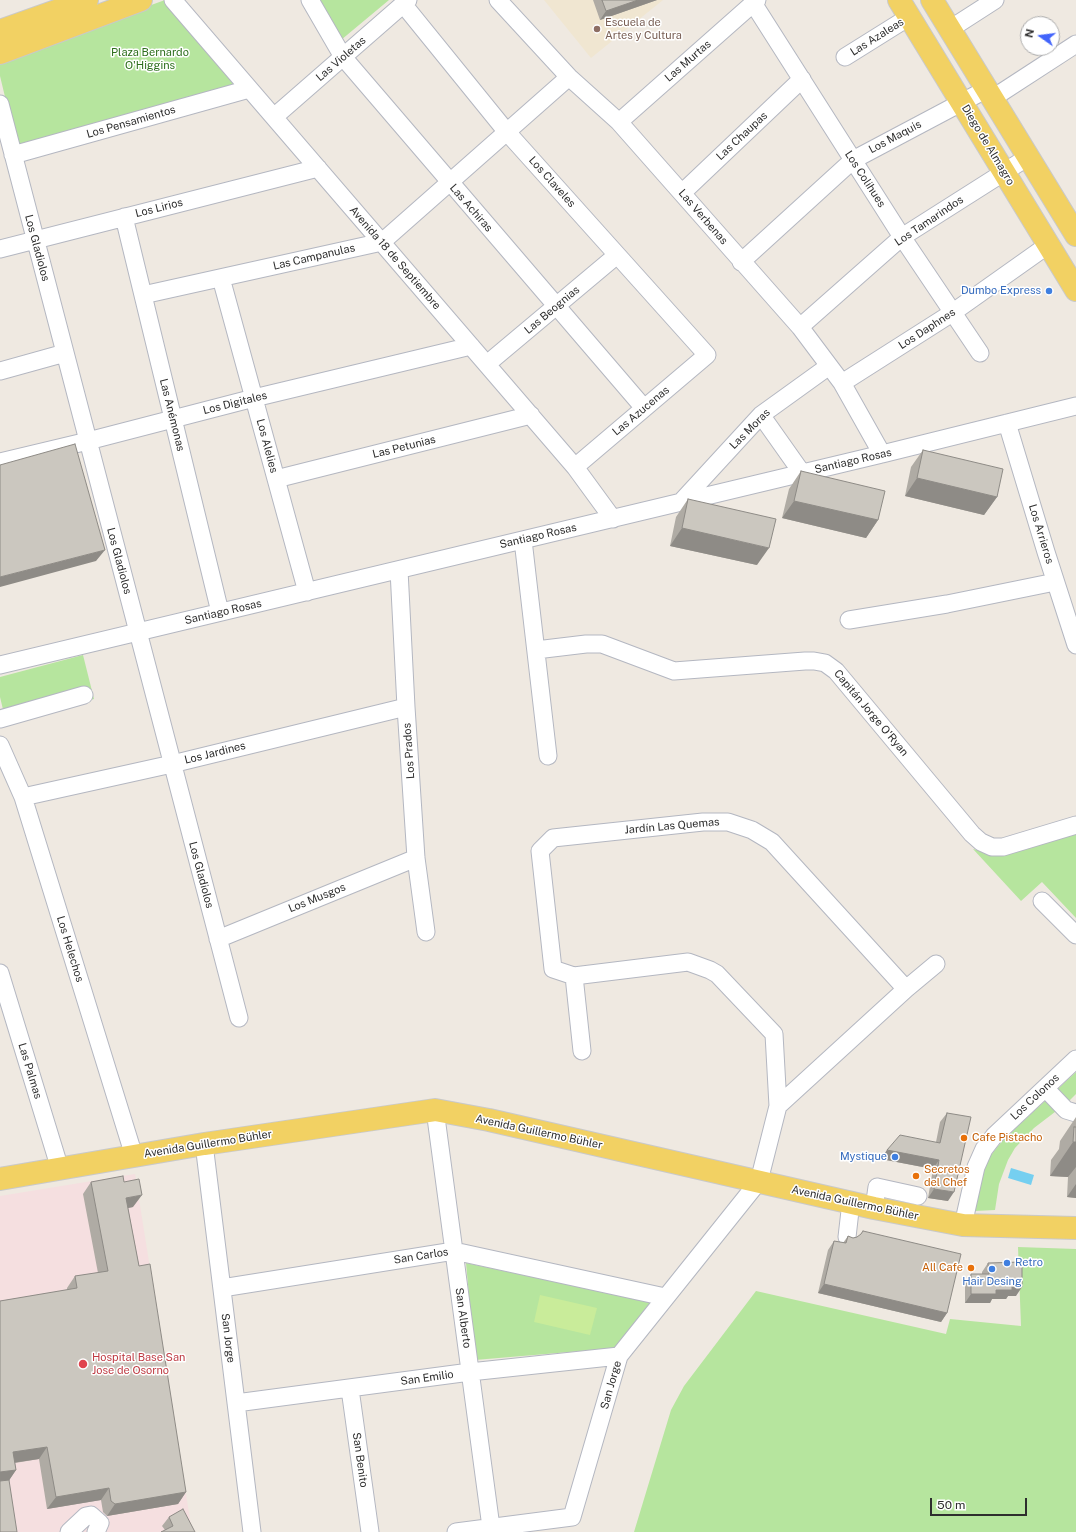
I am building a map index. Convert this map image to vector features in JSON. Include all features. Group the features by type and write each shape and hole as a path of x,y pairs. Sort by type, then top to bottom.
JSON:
{"main road":[{"path":"0,31 87,0"},
{"path":"0,53 142,0"},
{"path":"932,0 1076,235"},
{"name":"Diego de Almagro","path":"904,8 1076,290"},
{"name":"Avenida Guillermo Bühler","path":"0,1179 204,1144 435,1110 496,1122 874,1208 963,1225 1076,1228"}],"street":[{"name":"Avenida 18 de Septiembre","path":"173,0 531,415 575,467 613,519"},
{"name":"Las Achiras","path":"310,0 343,58 644,408"},
{"name":"Las Verbenas","path":"498,0 569,77 619,122 741,262 800,327 842,383 882,454"},
{"path":"950,29 995,0"},
{"name":"Las Violetas","path":"274,117 406,2"},
{"name":"Los Claveles","path":"406,2 506,131 707,355"},
{"name":"Los Colihues","path":"755,2 902,237 980,353"},
{"name":"Las Murtas","path":"619,122 755,2"},
{"name":"Las Azaleas","path":"845,57 904,8"},
{"name":"Los Maquis","path":"741,262 853,160 961,101 990,93 1076,44"},
{"name":"Las Campanulas","path":"143,295 382,242 569,77"},
{"name":"Las Chaupas","path":"682,193 802,79"},
{"name":"Los Pensamientos","path":"13,155 249,89"},
{"name":"Los Gladiolos","path":"0,104 239,1018"},
{"name":"Los Tamarindos","path":"800,327 902,237 1028,157"},
{"name":"Los Lirios","path":"0,249 318,168"},
{"name":"Las Anémonas","path":"124,217 220,612"},
{"name":"Los Daphnes","path":"842,383 952,313 1048,244"},
{"name":"Las Beognias","path":"487,364 617,255"},
{"name":"Los Alelies","path":"221,278 307,592"},
{"name":"Los Digitales","path":"0,462 88,442 254,398 471,346"},
{"path":"0,370 65,353"},
{"name":"Las Azucenas","path":"575,467 707,355"},
{"name":"Las Moras","path":"681,502 761,415 829,366"},
{"name":"Santiago Rosas","path":"0,665 613,519 1076,406"},
{"name":"Las Petunias","path":"276,479 531,415"},
{"path":"761,415 802,473"},
{"name":"Los Arrieros","path":"1007,423 1055,582 1076,645"},
{"path":"523,540 548,756"},
{"name":"Los Prados","path":"399,570 416,858 426,932"},
{"path":"849,620 947,604 1055,582"},
{"name":"Capitán Jorge O'Ryan","path":"536,650 586,644 602,644 674,671 814,661 825,663 836,671 972,834 981,842 992,847 1003,847 1076,825"},
{"path":"0,719 84,695"},
{"name":"Los Jardines","path":"24,798 406,708"},
{"name":"Los Helechos","path":"0,745 24,798 134,1156"},
{"name":"Jardín Las Quemas","path":"759,1181 778,1106 774,1034 717,974 688,962 574,976 553,969 540,851 553,838 716,821 740,825 757,832 772,842 906,989"},
{"name":"Los Musgos","path":"218,939 416,858"},
{"path":"1042,901 1076,935"},
{"path":"778,1106 906,989 936,964"},
{"name":"Las Palmas","path":"0,973 60,1169"},
{"path":"574,976 582,1051"},
{"name":"Los Colonos","path":"963,1225 976,1166 984,1149 994,1136 1076,1059"},
{"path":"1045,1088 1066,1110 1076,1113"},
{"name":"San Alberto","path":"435,1110 491,1527"},
{"name":"San Jorge","path":"204,1144 252,1532"},
{"name":"San Jorge","path":"456,1532 572,1517 619,1356 759,1181"},
{"path":"874,1208 877,1187 918,1196"},
{"path":"847,1237 851,1202"},
{"name":"San Carlos","path":"222,1288 454,1250 665,1297"},
{"name":"San Emilio","path":"236,1403 470,1372 619,1356"},
{"name":"San Benito","path":"350,1389 370,1532"},
{"path":"69,1532 86,1516 91,1515 100,1523 90,1530"}],"shaded area":[{"name":"Escuela de Artes y Cultura","path":"544,0 663,0 591,58"},
{"name":"Hospital Base San Jose de Osorno","path":"135,1174 192,1532 0,1532 0,1196"}],"green space":[{"name":"Plaza Bernardo O'Higgins","path":"165,0 238,86 18,151 0,76 0,60"},
{"path":"317,0 389,0 341,40"},
{"path":"83,655 94,699 6,722 0,697 0,677"},
{"path":"1076,832 1076,918 1042,882 1021,901 973,849 993,854"},
{"path":"1076,1072 1076,1094 1034,1128 1015,1148 1008,1160 999,1184 995,1210 975,1211 983,1175 991,1155 1003,1140"},
{"path":"1018,1247 1076,1249 1076,1532 634,1532 671,1410 684,1386 756,1291 946,1334 950,1319 1021,1326"},
{"path":"466,1263 651,1302 617,1348 475,1360"},
{"path":"540,1295 597,1308 590,1335 534,1322"}],"water":[{"path":"1011,1168 1034,1175 1031,1185 1008,1178"}],"building":[{"path":"602,0 638,0 606,11"},
{"path":"75,444 105,550 0,577 0,465"},
{"path":"923,450 1003,469 997,497 917,478"},
{"path":"801,471 885,491 878,520 794,501"},
{"path":"688,499 776,519 769,548 682,528"},
{"path":"947,1113 971,1117 954,1192 934,1189 939,1160 887,1150 900,1135 940,1143"},
{"path":"1074,1127 1076,1127 1076,1142 1073,1142"},
{"name":"Hospital Base San Jose de Osorno","path":"123,1176 124,1182 139,1179 142,1195 126,1198 139,1266 150,1264 186,1492 115,1504 111,1501 109,1488 56,1497 47,1447 13,1452 16,1470 0,1472 0,1301 77,1288 75,1276 108,1271 91,1182"},
{"path":"863,1231 961,1254 947,1313 824,1284 834,1241 846,1243 848,1236 853,1238 857,1237"},
{"path":"1022,1262 1022,1287 1012,1287 1012,1290 996,1290 996,1294 971,1294 971,1274 989,1274 988,1263"},
{"path":"9,1480 17,1532 0,1532 0,1481"},
{"path":"183,1509 195,1532 161,1532 173,1526 169,1517"}],"place":[{"name":"Escuela de Artes y Cultura","path":"597,29"},
{"name":"Dumbo Express","path":"1049,291"},
{"name":"Cafe Pistacho","path":"964,1138"},
{"name":"Mystique","path":"895,1157"},
{"name":"Secretos del Chef","path":"916,1176"},
{"name":"Retro","path":"1007,1263"},
{"name":"All Cafe","path":"971,1268"},
{"name":"Hair Desing","path":"992,1269"},
{"name":"Hospital Base San Jose de Osorno","path":"83,1364"}]}
